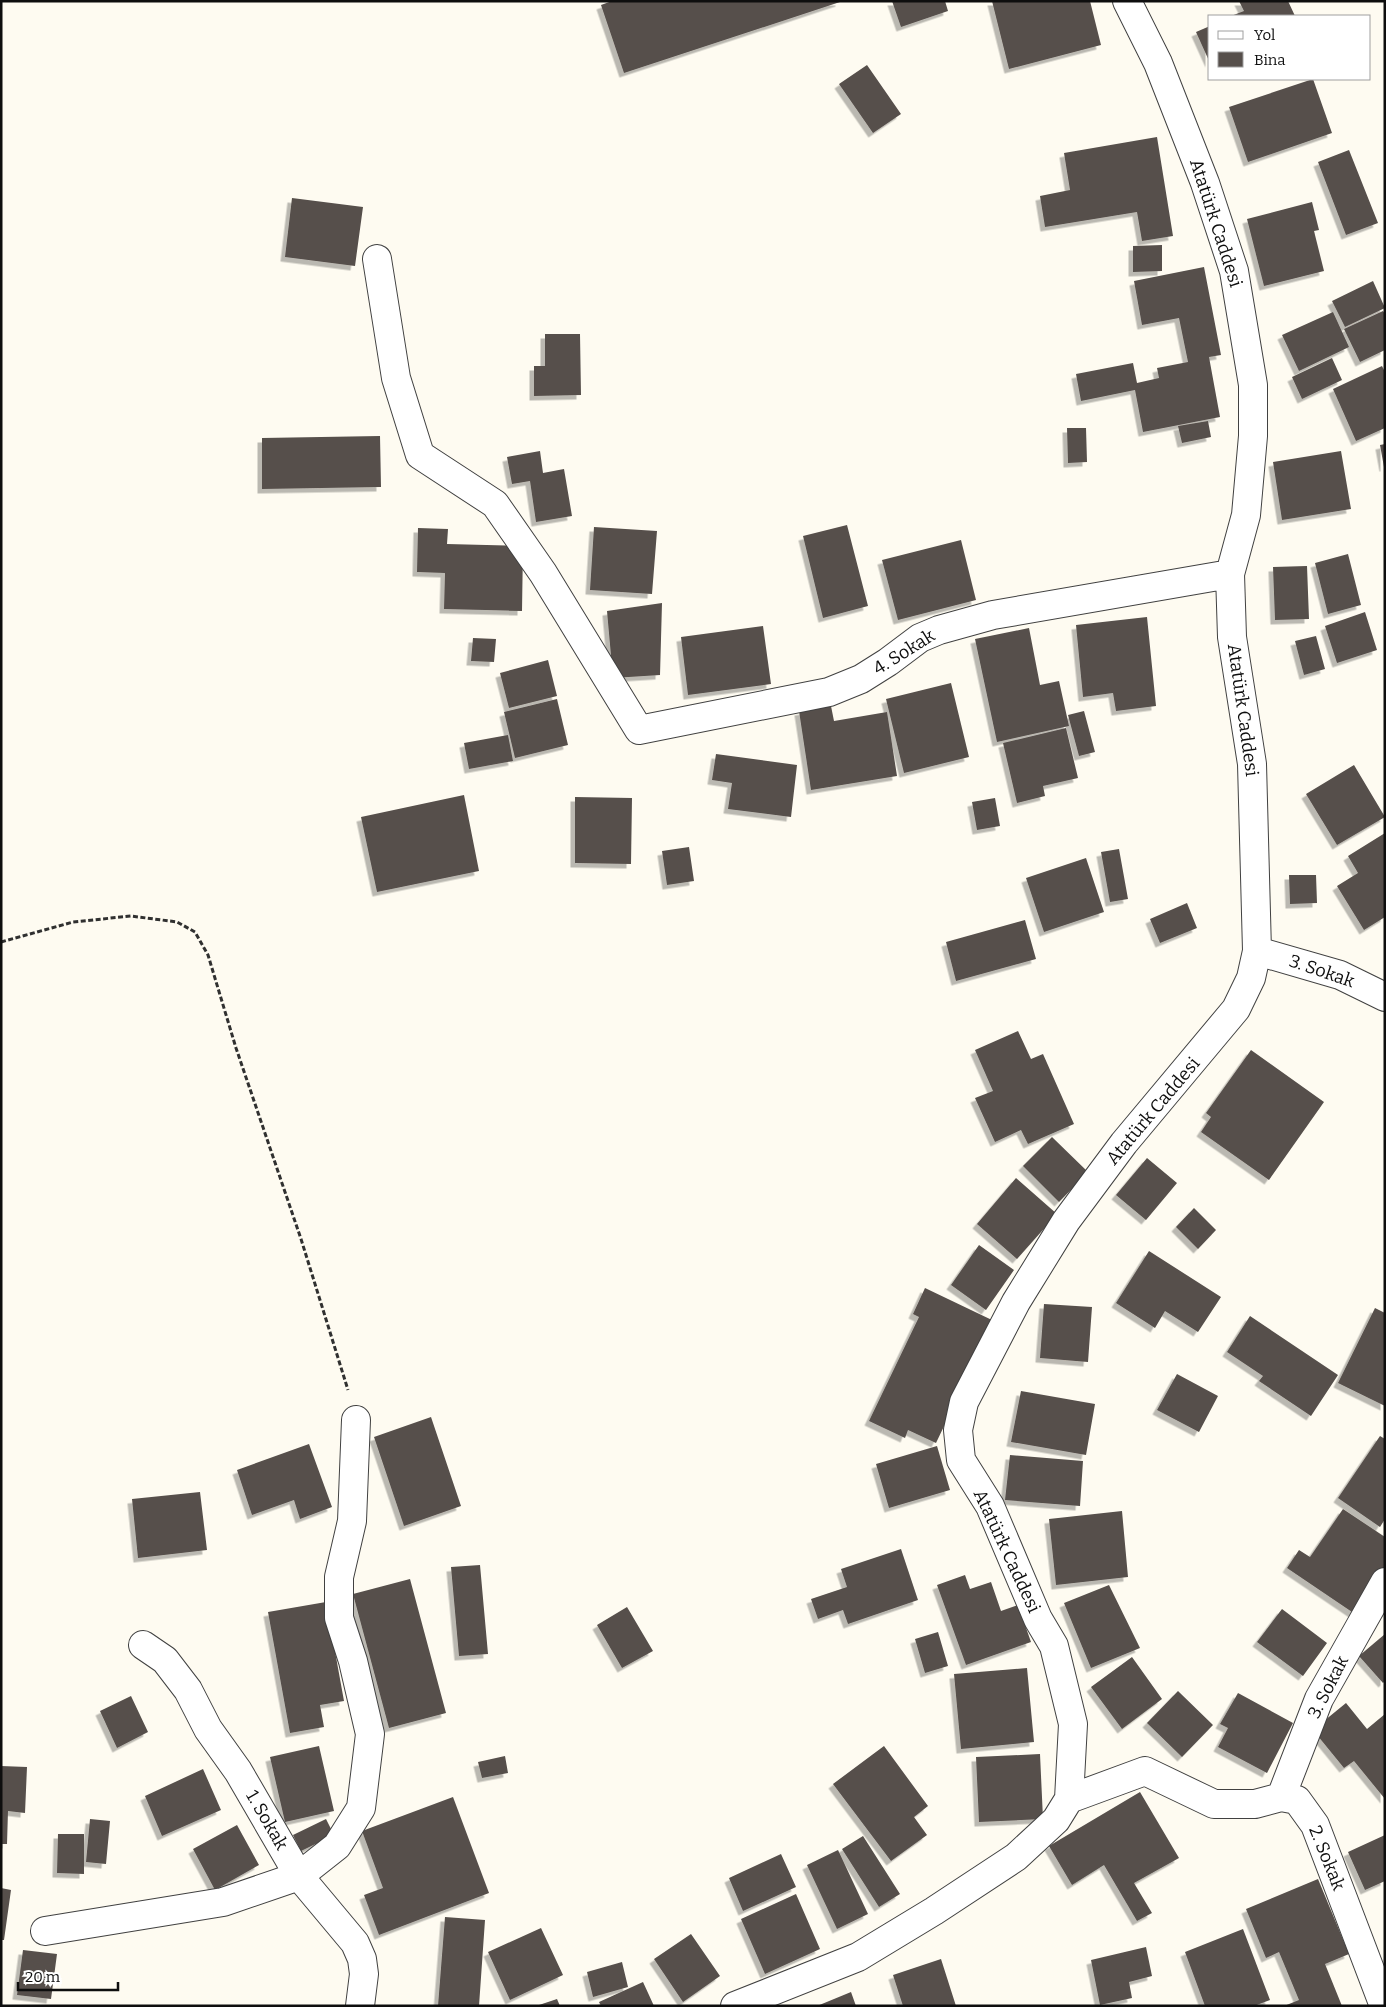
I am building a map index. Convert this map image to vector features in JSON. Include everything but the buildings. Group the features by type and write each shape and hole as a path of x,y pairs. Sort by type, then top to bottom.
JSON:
{"street":[{"name":"Atatürk Caddesi","path":"735,2006 858,1957 934,1911 1016,1857 1056,1820 1069,1799 1073,1724 1054,1646 1038,1619 990,1506 961,1460 958,1430 964,1402 1016,1302 1066,1221 1124,1143 1236,1009 1252,978 1257,951 1252,764 1232,637 1230,574 1246,514 1253,436 1253,385 1234,271 1206,183 1158,63 1127,1"},
{"name":"4. Sokak","path":"377,259 396,378 420,455 495,504 543,573 639,730 830,692 861,679 920,638 965,622 993,615 1230,574"},
{"name":"3. Sokak","path":"1257,951 1340,975 1385,997"},
{"path":"45,1931 223,1902 299,1876 337,1846 361,1808 370,1734 353,1660 340,1618 339,1577 352,1521 356,1420"},
{"name":"3. Sokak","path":"1281,1797 1319,1699 1385,1582"},
{"name":"1. Sokak","path":"143,1645 165,1660 188,1690 208,1729 238,1771 299,1876 356,1943 362,1959 364,1974 360,2006"},
{"path":"1069,1799 1145,1771 1214,1804 1255,1804 1281,1797"},
{"name":"2. Sokak","path":"1281,1797 1298,1800 1316,1825 1384,2006"}],"path":[{"path":"1,942 74,922 131,916 177,922 195,932 208,955 236,1048 302,1239 356,1420"}]}
